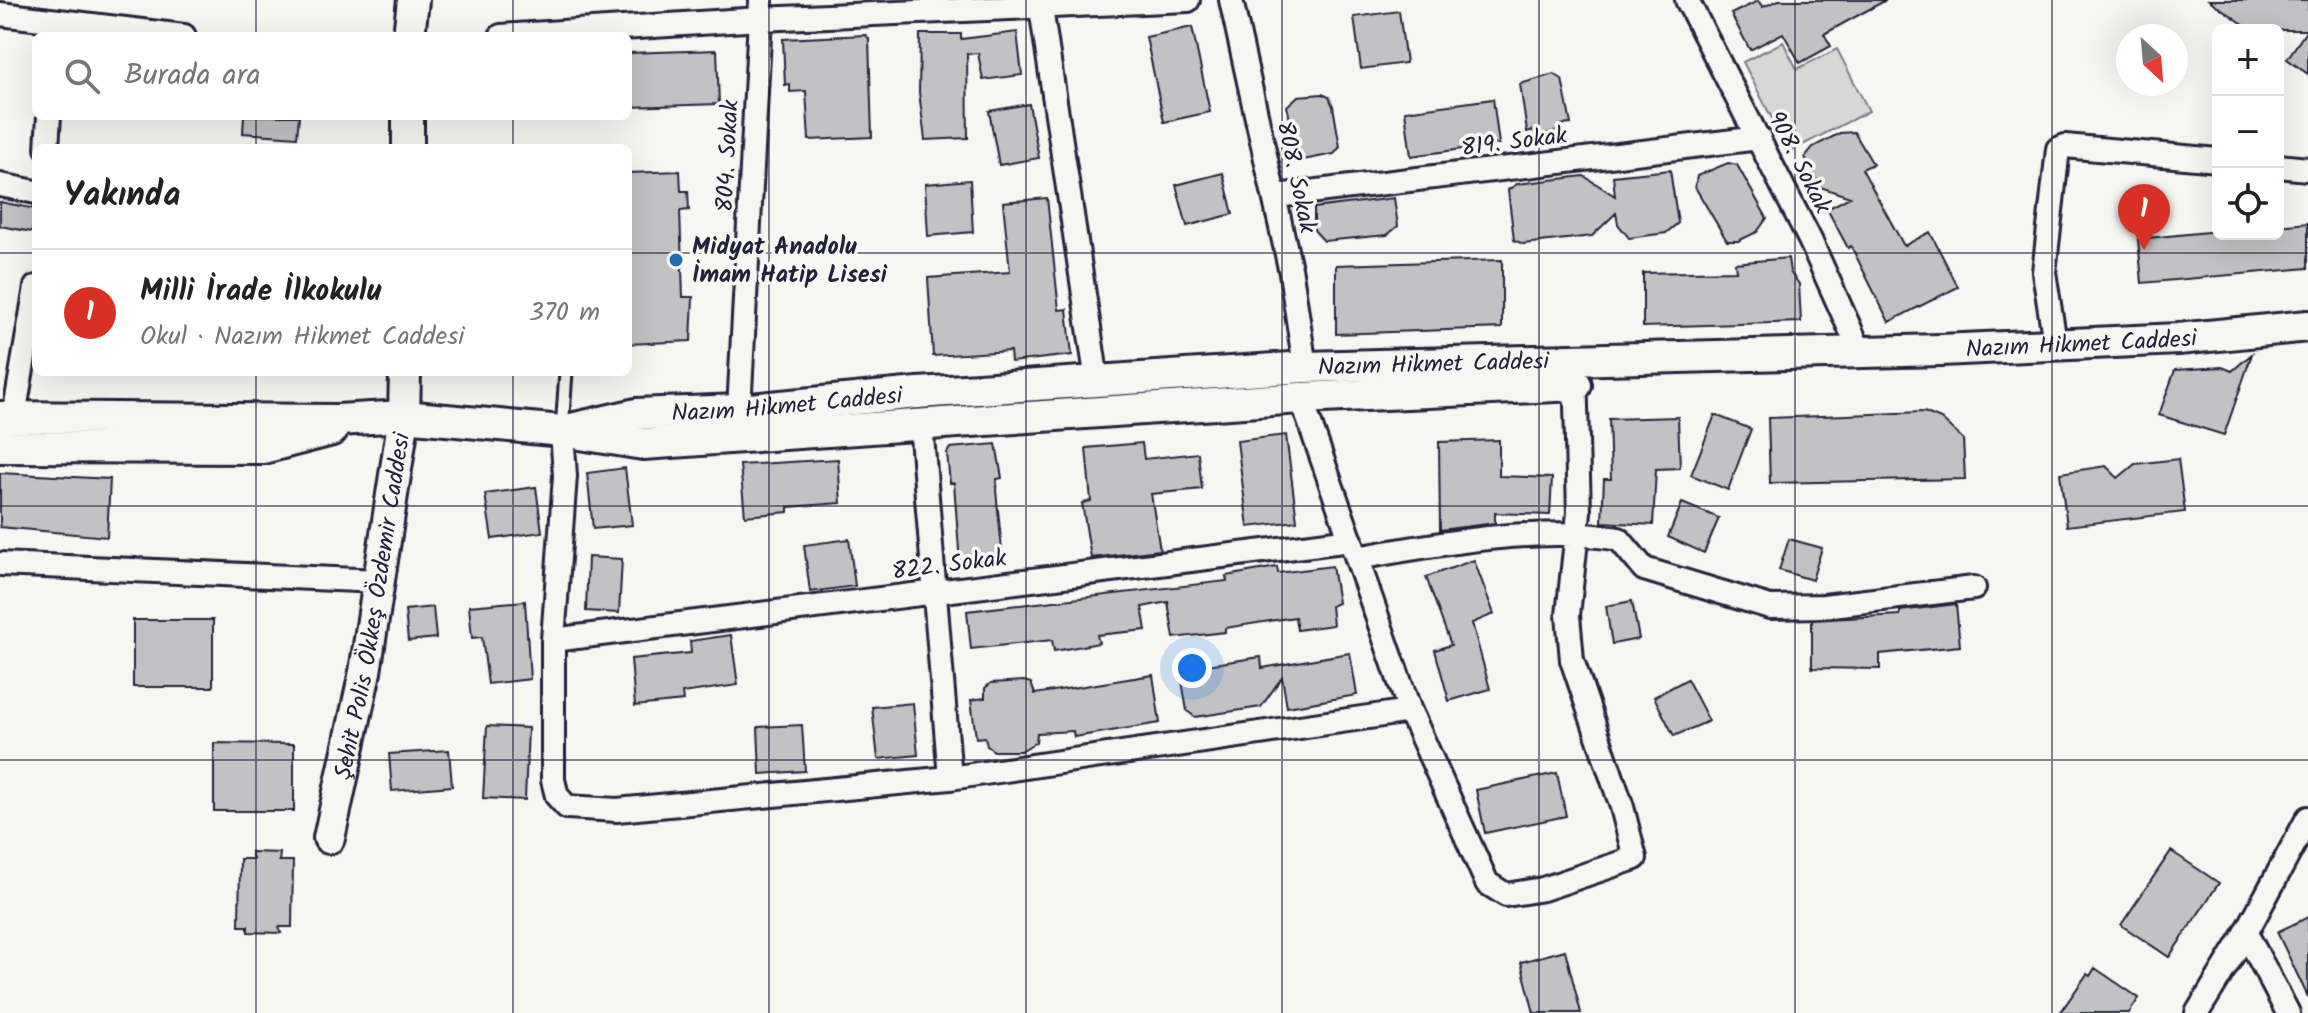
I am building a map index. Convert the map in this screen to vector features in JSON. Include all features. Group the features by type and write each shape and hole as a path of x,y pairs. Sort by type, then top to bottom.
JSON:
{"street":[{"path":"409,32 413,0"},
{"path":"540,32 761,9 1041,8 1188,0"},
{"name":"808. Sokak","path":"1231,0 1276,196 1305,367"},
{"name":"908. Sokak","path":"1687,0 1759,138 1860,351"},
{"path":"1041,8 1097,381"},
{"name":"804. Sokak","path":"739,410 761,9"},
{"path":"0,14 58,30 100,32"},
{"path":"47,144 49,120"},
{"path":"408,120 408,144"},
{"name":"819. Sokak","path":"1276,196 1759,138"},
{"path":"2055,343 2044,272 2058,149 2065,146 2212,159"},
{"path":"2284,167 2308,169"},
{"path":"0,185 32,191"},
{"path":"7,416 32,305"},
{"name":"Nazım Hikmet Caddesi","path":"7,416 391,417 562,431 643,444 1301,398 1575,372 1860,351 2178,339 2308,326"},
{"name":"Nazım Hikmet Caddesi","path":"562,431 636,414 739,410 1305,367 1575,372"},
{"path":"1301,398 1410,711 1487,883 1506,895 1543,889 1635,858 1622,807 1572,660 1568,615 1577,533 1575,372"},
{"name":"Şehit Polis Ökkeş Özdemir Caddesi","path":"329,838 365,672 379,581 391,417 404,376"},
{"path":"0,447 263,448 391,417"},
{"path":"921,424 950,778"},
{"path":"562,431 565,476 553,640 553,780 557,796 567,807 617,810 950,778 1410,711"},
{"name":"822. Sokak","path":"553,640 937,592 1354,549 1418,547 1577,533 1619,539 1644,569 1770,607 1824,606 1974,588"},
{"path":"0,564 379,581"},
{"path":"2197,1013 2307,823"},
{"path":"2246,933 2288,1013"}],"lane":[{"path":"562,431 566,376"}],"shaded area":[{"path":"1783,42 1797,69 1837,49 1869,111 1789,152 1743,62"}],"building":[{"path":"1779,0 1886,0 1824,34 1831,46 1800,63 1783,33 1750,50 1731,14 1758,1 1763,7"},
{"path":"2209,0 2308,0 2308,74 2287,59 2307,30 2284,30 2284,24 2243,24"},
{"path":"1399,11 1406,63 1361,69 1354,17"},
{"path":"1192,27 1210,112 1164,122 1146,37"},
{"path":"1017,32 1022,75 983,80 978,53 967,54 968,138 925,140 919,92 920,34 961,34 961,39"},
{"path":"866,35 869,39 872,137 809,140 806,91 790,92 790,84 785,85 783,39"},
{"path":"717,50 719,104 632,107 632,53"},
{"path":"1554,74 1562,79 1571,124 1561,125 1562,130 1535,136 1534,130 1527,132 1520,84"},
{"path":"1322,94 1329,97 1333,106 1340,147 1334,154 1303,160 1298,157 1287,106 1298,96"},
{"path":"1493,99 1499,144 1411,156 1405,111"},
{"path":"1029,104 1039,158 999,165 989,111"},
{"path":"244,120 299,120 297,137 243,133"},
{"path":"1854,132 1873,164 1862,169 1904,246 1930,232 1958,287 1889,322 1851,246 1848,248 1827,209 1850,197 1820,187 1805,157 1813,147 1840,133"},
{"path":"1728,163 1737,165 1767,218 1757,232 1738,241 1727,241 1695,187 1697,176"},
{"path":"1670,170 1678,223 1666,233 1629,238 1618,224 1616,213 1592,236 1523,244 1514,240 1508,190 1517,184 1584,176 1615,196 1613,176"},
{"path":"680,171 681,191 688,191 689,210 680,211 683,297 693,297 691,341 632,344 632,173"},
{"path":"1223,173 1233,214 1187,226 1176,185"},
{"path":"970,180 973,232 928,236 925,184"},
{"path":"1047,198 1059,310 1067,309 1072,355 1011,362 1010,351 933,356 928,278 1010,272 1003,202"},
{"path":"1394,198 1398,226 1387,235 1324,241 1314,230 1314,208"},
{"path":"0,202 32,208 32,232 0,226"},
{"path":"2308,223 2308,268 2142,283 2138,239 2212,232 2212,240 2284,240 2284,225"},
{"path":"1788,258 1790,272 1799,284 1801,322 1643,327 1643,273 1736,271 1735,263"},
{"path":"1502,260 1502,328 1336,334 1336,265"},
{"path":"2252,354 2224,435 2159,415 2175,370 2222,367 2232,371"},
{"path":"1924,412 1941,419 1963,439 1965,479 1770,483 1768,418"},
{"path":"1715,415 1751,429 1728,490 1691,475"},
{"path":"1678,417 1680,468 1656,469 1653,525 1602,522 1604,479 1611,479 1609,419"},
{"path":"1286,435 1297,521 1248,527 1237,441"},
{"path":"1499,440 1499,476 1552,478 1550,515 1495,513 1495,523 1440,530 1439,442"},
{"path":"1142,443 1144,459 1198,453 1202,489 1151,494 1160,550 1091,558 1082,503 1091,501 1086,448"},
{"path":"996,444 1002,478 997,479 996,490 1003,560 960,564 954,483 950,483 947,453 950,448"},
{"path":"838,459 841,503 788,507 788,512 745,516 740,465"},
{"path":"2178,459 2185,512 2067,526 2060,473 2106,466 2118,478 2135,464"},
{"path":"625,468 632,525 593,529 587,473"},
{"path":"0,473 110,479 107,537 0,527"},
{"path":"536,487 542,532 492,539 485,494"},
{"path":"1682,503 1719,518 1704,553 1668,537"},
{"path":"849,539 855,586 810,592 804,545"},
{"path":"1789,539 1822,548 1812,580 1779,570"},
{"path":"588,557 622,559 619,613 586,611"},
{"path":"1474,560 1494,614 1472,623 1490,689 1449,701 1435,650 1451,645 1426,577"},
{"path":"1332,566 1338,603 1331,606 1333,625 1297,630 1295,617 1225,628 1225,632 1174,638 1168,602 1142,607 1146,630 1097,635 1099,643 1054,651 1052,640 971,649 967,611 1227,581 1226,576 1277,567 1278,573"},
{"path":"525,601 530,679 488,684 482,637 472,638 469,606"},
{"path":"1632,601 1639,639 1612,644 1606,606"},
{"path":"1956,604 1960,646 1880,654 1880,669 1812,668 1812,620 1900,615 1900,611"},
{"path":"433,607 436,638 408,641 405,610"},
{"path":"133,620 213,620 213,687 133,687"},
{"path":"731,635 738,685 682,693 683,701 635,706 631,659 691,653 690,641"},
{"path":"1350,653 1357,695 1287,707 1282,677 1261,707 1195,717 1187,711 1180,669 1261,657 1262,668"},
{"path":"1153,675 1160,723 1074,737 1073,731 1037,733 1036,742 1021,751 994,751 987,746 985,737 976,738 971,700 985,698 985,688 991,683 1024,681 1031,683 1035,694"},
{"path":"1687,679 1709,721 1674,736 1654,697"},
{"path":"913,703 918,755 878,759 872,707"},
{"path":"802,725 805,771 760,774 758,727"},
{"path":"487,726 528,728 525,800 483,798"},
{"path":"214,743 294,744 294,811 214,811"},
{"path":"449,750 452,786 392,791 389,754"},
{"path":"1557,773 1566,816 1485,833 1476,790"},
{"path":"2171,851 2219,883 2169,957 2121,925"},
{"path":"251,852 280,853 279,861 293,861 292,927 279,927 281,933 248,932 248,926 239,926 240,859 253,859"},
{"path":"2308,917 2308,997 2277,932"},
{"path":"1565,950 1581,1013 1534,1013 1521,962"},
{"path":"2095,968 2139,998 2129,1013 2060,1013 2087,974 2090,976"}],"place":[{"name":"Milli İrade İlkokulu","path":"2144,250"},
{"name":"Midyat Anadolu İmam Hatip Lisesi","path":"676,260"}]}
